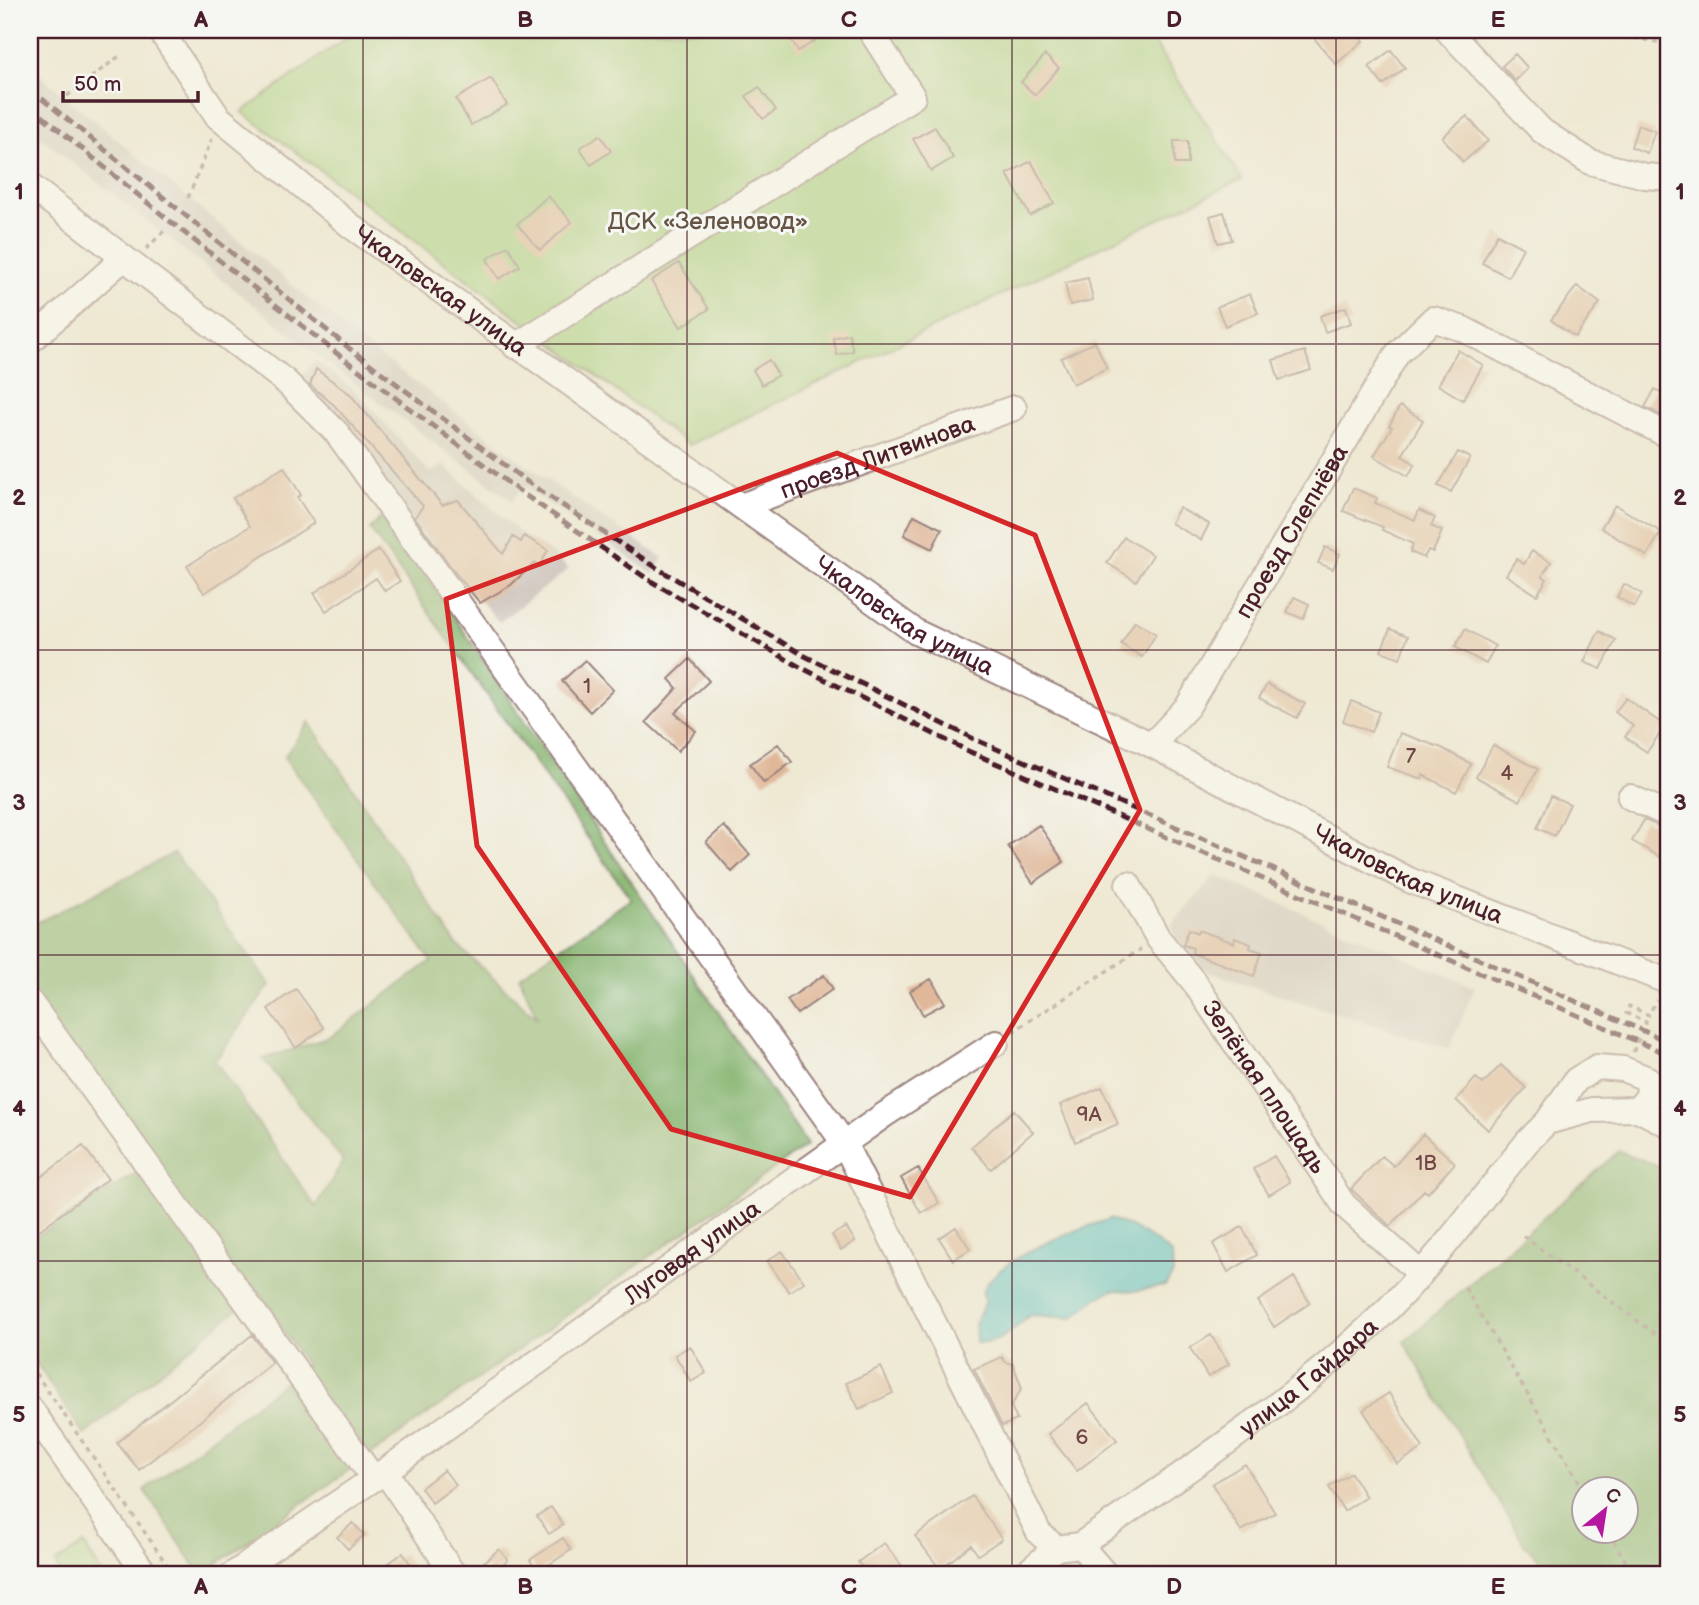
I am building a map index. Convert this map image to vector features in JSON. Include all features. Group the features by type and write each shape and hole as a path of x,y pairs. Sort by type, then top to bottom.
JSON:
{"street":[{"name":"Чкаловская улица","path":"160,30 218,117 351,226 916,632 1152,745 1409,880 1669,982"},
{"path":"515,346 913,97 870,30"},
{"path":"1447,30 1542,131 1590,162 1645,176 1669,178"},
{"path":"30,186 285,381 337,433 844,1143 1039,1533 1068,1547 1106,1575"},
{"path":"30,341 124,258"},
{"name":"проезд Слепнёва","path":"1152,745 1188,706 1397,354 1433,319 1463,329 1669,436"},
{"name":"проезд Литвинова","path":"741,506 1014,408"},
{"path":"1629,797 1669,815"},
{"name":"Зелёная площадь","path":"1128,884 1158,938 1194,982 1344,1205 1421,1274"},
{"path":"30,1002 454,1575"},
{"name":"Луговая улица","path":"228,1573 380,1475 844,1143 996,1043"},
{"name":"улица Гайдара","path":"1024,1575 1301,1387 1421,1274 1511,1161 1546,1122 1576,1080 1597,1067 1623,1069 1648,1079 1649,1095 1638,1110"},
{"path":"1546,1122 1592,1110 1638,1110 1669,1125"},
{"path":"30,1408 146,1575"}],"path":[{"path":"1627,30 1634,38 1669,44"},
{"path":"67,96 122,54"},
{"path":"188,198 218,117"},
{"path":"996,1043 1158,938"},
{"path":"1631,1057 1646,1021 1626,1013 1629,1006 1649,1014"},
{"path":"1523,1236 1669,1344"},
{"path":"1465,1288 1576,1476"},
{"path":"30,1365 174,1575"},
{"path":"1617,1546 1634,1575"}],"highlighted area":[{"path":"837,453 1035,535 1140,810 910,1197 671,1129 477,846 446,599"}],"shaded area":[{"path":"30,67 359,340 533,470 663,558 653,574 523,486 512,501 335,369 30,129"},
{"path":"315,361 353,389 430,472 444,465 524,536 548,550 569,569 499,622 294,386"},
{"path":"1215,875 1475,987 1449,1049 1207,972 1174,935 1172,924"}],"green space":[{"name":"ДСК «Зеленовод»","path":"357,30 1146,30 1242,179 689,445 242,112"},
{"path":"385,513 807,1145 201,1575 144,1490 306,1366 259,1291 84,1435 30,1354 30,1240 151,1164 30,990 30,926 174,853 270,985 215,1061 316,1207 343,1161 263,1059 330,1037 431,961 284,757 309,722 457,945 538,1019 519,976 631,899 370,529"},
{"path":"1619,1151 1669,1170 1669,1575 1555,1575 1525,1545 1404,1342"},
{"path":"84,1544 103,1575 62,1575 55,1563"}],"water":[{"path":"1110,1219 1143,1234 1172,1255 1173,1274 1165,1286 1135,1291 1112,1290 1072,1318 1030,1315 999,1339 976,1343 975,1323 986,1301 982,1293 990,1280 1019,1257 1038,1247"}],"building":[{"path":"786,30 809,30 815,41 798,51"},
{"path":"1307,30 1353,30 1363,41 1336,64"},
{"path":"1391,50 1405,68 1383,85 1369,67"},
{"path":"1515,54 1528,68 1515,81 1502,66"},
{"path":"1045,55 1059,68 1035,95 1021,82"},
{"path":"491,78 507,105 471,125 456,99"},
{"path":"759,87 776,110 763,119 746,96"},
{"path":"1467,116 1488,141 1463,162 1442,137"},
{"path":"1638,125 1655,131 1647,153 1631,147"},
{"path":"935,127 953,158 931,171 913,139"},
{"path":"600,135 611,151 591,165 580,148"},
{"path":"1174,141 1188,141 1188,164 1175,164"},
{"path":"1031,161 1054,203 1030,216 1007,174"},
{"path":"548,196 572,222 540,250 517,224"},
{"path":"1224,212 1232,240 1218,243 1210,216"},
{"path":"1497,234 1523,248 1508,277 1482,263"},
{"path":"508,246 520,266 499,279 487,259"},
{"path":"679,263 709,309 681,327 651,281"},
{"path":"1088,278 1093,300 1070,305 1065,283"},
{"path":"1577,286 1600,303 1575,337 1551,320"},
{"path":"1250,294 1258,313 1225,326 1217,307"},
{"path":"1346,307 1351,323 1325,332 1320,316"},
{"path":"849,334 853,351 837,355 833,338"},
{"path":"1095,342 1107,368 1073,384 1061,358"},
{"path":"1458,350 1483,365 1463,400 1438,385"},
{"path":"1305,351 1311,370 1279,380 1273,360"},
{"path":"769,360 778,375 762,385 753,370"},
{"path":"316,369 350,394 442,505 458,500 503,554 513,537 521,542 524,536 548,550 539,566 534,563 511,585 480,603 415,517 423,506 334,405 310,385"},
{"path":"1655,389 1669,397 1669,413 1666,418 1645,407"},
{"path":"1400,406 1423,420 1402,456 1415,464 1408,476 1374,456 1392,427 1389,426"},
{"path":"1458,452 1470,458 1451,492 1438,486"},
{"path":"284,467 301,495 297,497 314,523 204,593 187,566 250,526 233,498"},
{"path":"1353,488 1377,498 1375,503 1415,520 1419,510 1435,518 1431,526 1442,531 1433,552 1428,550 1424,558 1410,552 1413,544 1382,530 1383,527 1343,511"},
{"path":"1615,505 1661,532 1647,556 1601,528"},
{"path":"1179,508 1209,524 1201,540 1171,523"},
{"path":"914,515 942,529 932,549 904,535"},
{"path":"1124,537 1153,555 1136,581 1107,563"},
{"path":"1325,547 1340,554 1333,569 1318,563"},
{"path":"379,550 400,581 385,591 376,578 326,611 314,593"},
{"path":"1532,551 1551,562 1542,576 1547,579 1537,595 1506,575 1516,559 1524,564"},
{"path":"1624,584 1642,594 1634,607 1617,597"},
{"path":"1294,597 1309,604 1303,619 1287,612"},
{"path":"1135,621 1156,634 1142,657 1121,644"},
{"path":"1390,629 1408,636 1400,658 1381,651"},
{"path":"1465,629 1495,646 1486,664 1455,647"},
{"path":"1599,631 1616,640 1601,669 1584,662"},
{"path":"690,659 709,681 675,713 696,731 678,751 646,722 677,688 669,679"},
{"path":"585,660 613,690 590,712 562,681"},
{"path":"1267,684 1305,704 1297,718 1259,698"},
{"path":"1626,698 1665,726 1647,752 1625,737 1633,726 1615,712"},
{"path":"1351,701 1379,712 1371,732 1343,721"},
{"path":"1400,733 1442,748 1471,764 1456,792 1423,775 1422,779 1387,767"},
{"path":"778,744 792,762 764,783 750,764"},
{"path":"1493,745 1538,769 1520,801 1476,777"},
{"path":"1551,796 1570,804 1555,836 1537,828"},
{"path":"1644,820 1669,830 1669,862 1632,841"},
{"path":"1039,825 1064,862 1033,883 1008,846"},
{"path":"724,826 750,855 732,872 706,842"},
{"path":"1189,929 1234,943 1235,938 1251,944 1250,948 1262,952 1254,976 1192,953 1193,948 1183,945"},
{"path":"824,975 833,989 797,1014 787,1000"},
{"path":"931,979 945,1003 923,1015 910,991"},
{"path":"296,989 324,1028 296,1048 268,1009"},
{"path":"1501,1065 1526,1088 1488,1130 1456,1100 1476,1078 1483,1084"},
{"path":"1102,1087 1118,1124 1075,1142 1060,1105"},
{"path":"1014,1110 1033,1132 991,1169 971,1147"},
{"path":"1423,1134 1455,1163 1428,1193 1424,1190 1390,1226 1351,1189 1382,1156 1394,1166"},
{"path":"83,1146 108,1179 30,1237 30,1185"},
{"path":"1274,1156 1290,1182 1269,1195 1253,1169"},
{"path":"918,1168 939,1203 921,1213 901,1178"},
{"path":"846,1227 855,1241 841,1250 832,1235"},
{"path":"956,1227 970,1249 953,1260 939,1238"},
{"path":"1242,1227 1257,1255 1228,1272 1213,1244"},
{"path":"782,1251 804,1282 789,1292 767,1261"},
{"path":"1294,1277 1310,1303 1274,1327 1258,1301"},
{"path":"252,1335 272,1363 139,1470 117,1443"},
{"path":"1211,1335 1229,1364 1208,1377 1190,1348"},
{"path":"690,1346 706,1373 691,1382 675,1355"},
{"path":"1002,1357 1005,1362 1013,1364 1022,1388 1011,1406 1017,1420 1002,1426 974,1369"},
{"path":"881,1367 893,1393 859,1409 846,1383"},
{"path":"1389,1393 1423,1448 1397,1464 1363,1410"},
{"path":"1088,1403 1117,1440 1077,1471 1048,1434"},
{"path":"1245,1464 1275,1513 1241,1531 1212,1484"},
{"path":"444,1470 456,1485 432,1503 421,1488"},
{"path":"1351,1473 1366,1497 1344,1511 1329,1487"},
{"path":"972,1496 1002,1539 978,1555 971,1545 940,1569 915,1536"},
{"path":"551,1507 563,1525 549,1534 537,1516"},
{"path":"353,1523 364,1535 348,1549 337,1537"},
{"path":"563,1538 571,1550 538,1572 530,1560"},
{"path":"884,1543 909,1575 868,1575 858,1562"},
{"path":"499,1549 508,1560 492,1575 482,1564"},
{"path":"403,1553 418,1575 372,1575"}],"railway":[{"path":"30,89 350,349 526,481 657,568 805,656 974,739 1669,1042"},
{"path":"30,106 344,359 519,491 649,580 800,667 968,751 1669,1055"}]}
